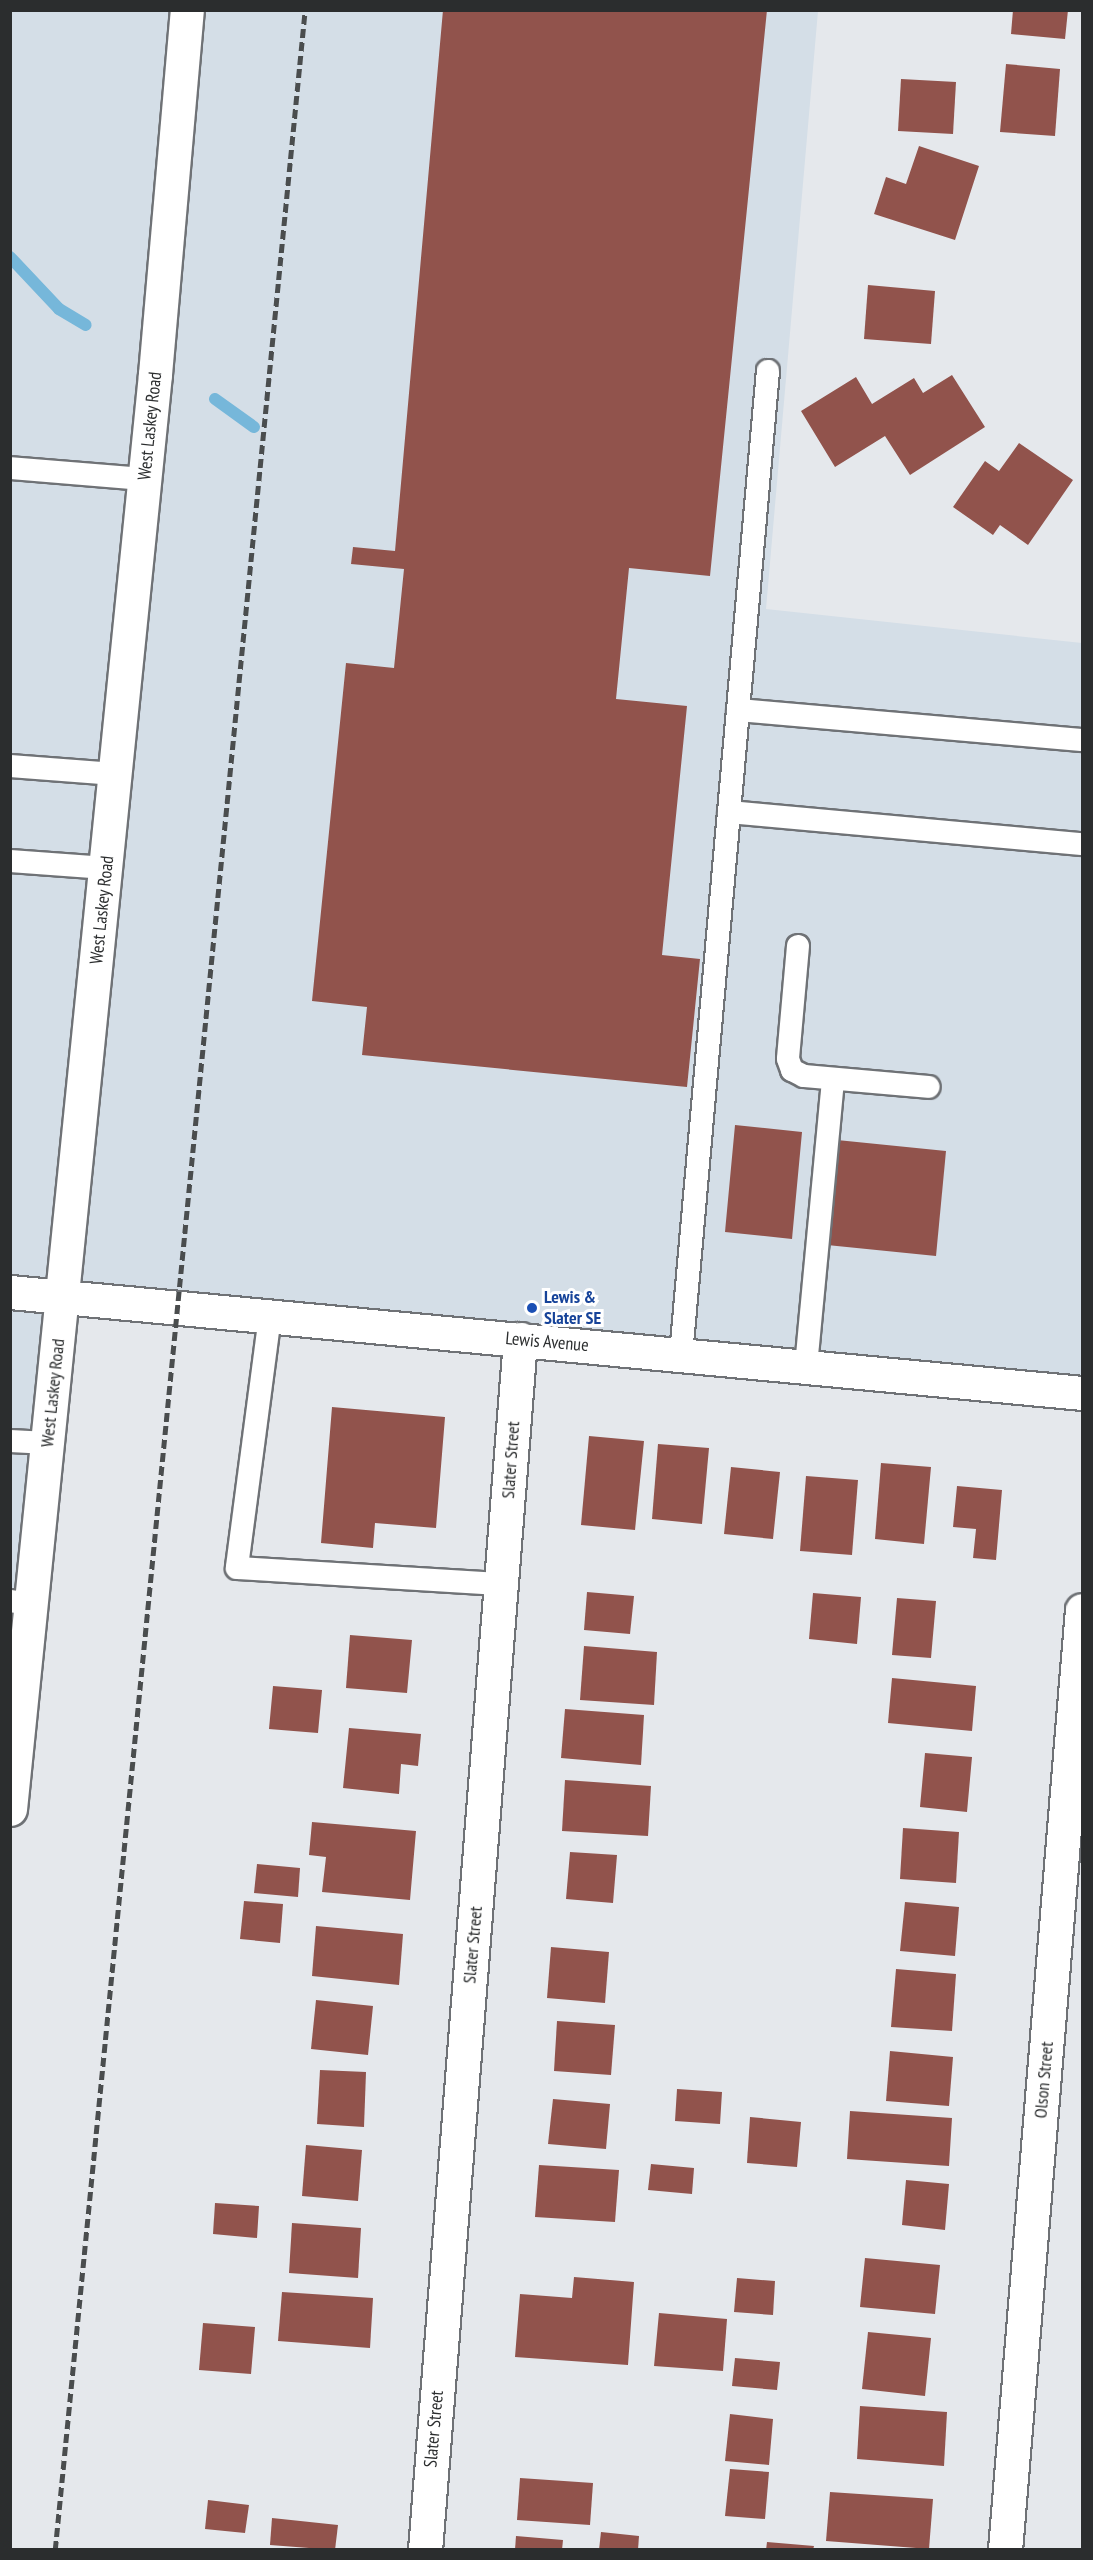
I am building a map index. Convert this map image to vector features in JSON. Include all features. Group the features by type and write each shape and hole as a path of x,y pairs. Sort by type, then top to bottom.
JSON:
{"main road":[{"name":"West Laskey Road","path":"10,1809 21,1602 48,1443 145,479 187,10"},
{"name":"Lewis Avenue","path":"10,1293 63,1296 1083,1393"},
{"name":"Slater Street","path":"425,2550 520,1340"},
{"name":"Olson Street","path":"1005,2550 1083,1610"}],"lane":[{"path":"681,1355 768,371"},
{"path":"10,468 145,479"},
{"path":"738,710 1083,740"},
{"path":"10,766 115,774"},
{"path":"729,812 1083,844"},
{"path":"10,861 106,868"},
{"path":"798,946 788,1059 792,1070 804,1076 833,1080 928,1087"},
{"path":"806,1366 833,1080"},
{"path":"270,1316 237,1569 501,1584"},
{"path":"10,1441 48,1443"}],"shaded area":[{"path":"11,11 818,11 766,609 1082,643 1082,1391 63,1296 11,1828"}],"building":[{"path":"443,10 767,10 710,576 629,568 616,699 687,706 662,955 700,959 687,1087 362,1055 367,1007 312,1001 346,663 394,668 404,569 351,564 353,547 395,551"},
{"path":"1013,10 1068,10 1065,39 1011,34"},
{"path":"1006,64 1060,69 1055,136 1000,132"},
{"path":"901,79 956,82 953,134 898,131"},
{"path":"919,146 979,166 955,240 874,214 886,177 906,184"},
{"path":"868,285 935,291 931,344 864,339"},
{"path":"952,375 985,427 910,475 885,436 835,467 801,411 856,377 872,404 914,378 923,393"},
{"path":"1019,443 1073,480 1028,545 1000,525 993,535 953,507 985,461 999,471"},
{"path":"735,1125 802,1132 792,1239 725,1232"},
{"path":"837,1140 946,1151 936,1256 827,1245"},
{"path":"332,1407 445,1417 436,1528 375,1523 373,1548 321,1543"},
{"path":"589,1436 644,1441 635,1530 581,1525"},
{"path":"658,1444 709,1448 702,1524 652,1519"},
{"path":"881,1463 931,1467 924,1544 875,1539"},
{"path":"731,1467 780,1472 773,1539 724,1534"},
{"path":"806,1476 858,1480 852,1555 800,1551"},
{"path":"957,1486 1002,1490 996,1560 973,1558 976,1529 953,1527"},
{"path":"587,1592 634,1596 630,1634 584,1630"},
{"path":"813,1593 861,1597 857,1644 809,1639"},
{"path":"897,1598 936,1601 931,1658 892,1655"},
{"path":"350,1635 412,1640 407,1693 346,1688"},
{"path":"584,1646 657,1652 654,1705 580,1700"},
{"path":"892,1678 976,1686 972,1731 888,1723"},
{"path":"273,1686 322,1690 318,1733 269,1729"},
{"path":"565,1709 644,1715 641,1765 561,1758"},
{"path":"349,1728 421,1734 418,1766 401,1764 399,1794 343,1788"},
{"path":"925,1753 972,1757 967,1812 920,1807"},
{"path":"565,1780 651,1786 648,1836 562,1831"},
{"path":"312,1822 416,1831 410,1900 322,1892 326,1857 309,1855"},
{"path":"903,1828 959,1832 956,1883 900,1879"},
{"path":"570,1852 617,1855 613,1903 566,1899"},
{"path":"257,1864 300,1868 298,1897 254,1893"},
{"path":"244,1901 283,1904 280,1943 240,1939"},
{"path":"905,1902 959,1907 955,1956 900,1951"},
{"path":"316,1926 403,1934 399,1985 312,1976"},
{"path":"551,1947 609,1952 605,2003 547,1998"},
{"path":"896,1969 956,1974 952,2031 891,2027"},
{"path":"316,2000 373,2006 368,2055 311,2049"},
{"path":"557,2021 615,2025 611,2075 554,2071"},
{"path":"890,2051 953,2057 949,2106 886,2101"},
{"path":"320,2070 366,2072 364,2127 317,2124"},
{"path":"677,2089 722,2092 720,2124 675,2121"},
{"path":"553,2099 610,2104 606,2149 548,2144"},
{"path":"850,2111 952,2118 949,2166 847,2159"},
{"path":"750,2117 801,2122 797,2167 747,2163"},
{"path":"306,2145 362,2150 358,2201 302,2196"},
{"path":"651,2164 694,2168 692,2194 648,2190"},
{"path":"539,2165 619,2170 615,2222 535,2217"},
{"path":"906,2180 949,2184 945,2230 902,2225"},
{"path":"215,2203 259,2206 257,2238 213,2234"},
{"path":"292,2223 361,2228 358,2278 289,2273"},
{"path":"865,2258 940,2265 935,2314 860,2307"},
{"path":"574,2277 634,2282 628,2365 515,2357 520,2294 572,2298"},
{"path":"737,2278 775,2281 773,2315 734,2312"},
{"path":"282,2292 373,2298 370,2348 278,2341"},
{"path":"659,2313 727,2319 723,2371 654,2366"},
{"path":"203,2323 255,2327 251,2374 199,2370"},
{"path":"868,2332 931,2338 925,2396 862,2389"},
{"path":"735,2358 780,2362 777,2390 732,2386"},
{"path":"860,2406 947,2412 944,2466 857,2459"},
{"path":"730,2414 773,2419 769,2465 725,2461"},
{"path":"730,2469 769,2472 765,2519 725,2516"},
{"path":"520,2478 593,2483 590,2525 517,2520"},
{"path":"830,2492 933,2499 929,2549 826,2541"},
{"path":"208,2500 249,2505 245,2533 205,2529"},
{"path":"272,2518 338,2525 335,2550 270,2545"},
{"path":"601,2532 639,2536 638,2550 599,2550"},
{"path":"516,2536 563,2540 562,2550 515,2550"},
{"path":"767,2542 814,2546 813,2550 766,2550"}],"waterway":[{"path":"10,257 59,309 86,325"},
{"path":"215,399 254,427"}],"railway":[{"path":"55,2550 305,10"}],"place":[{"name":"Lewis & Slater SE","path":"532,1308"}]}
